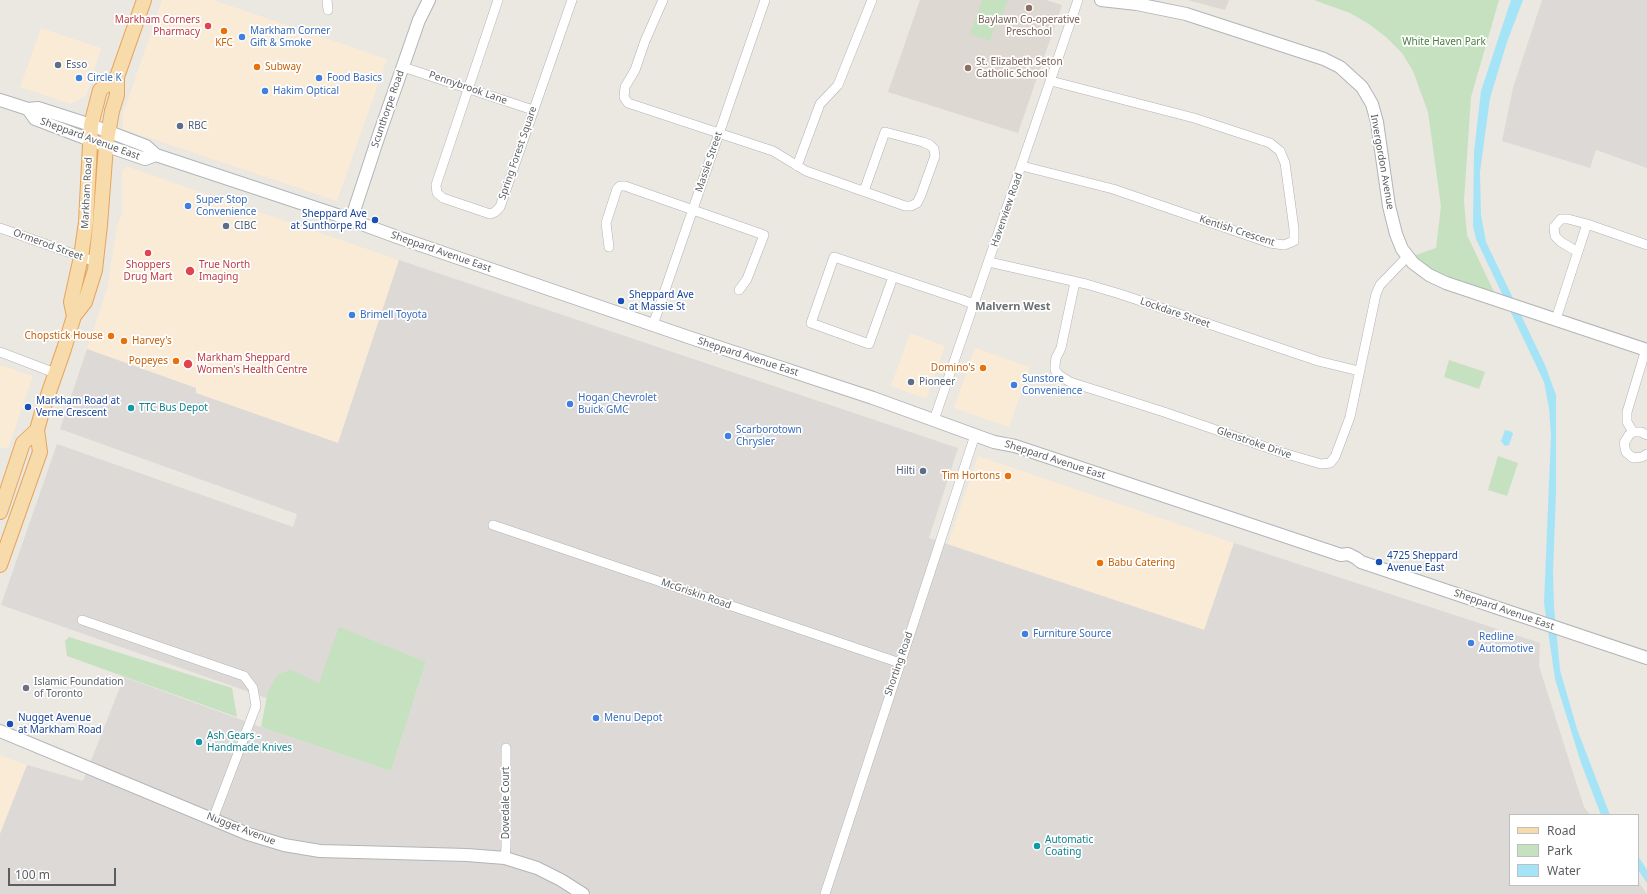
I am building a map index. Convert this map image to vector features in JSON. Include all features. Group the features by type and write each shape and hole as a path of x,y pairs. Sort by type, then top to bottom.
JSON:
{"main road":[{"name":"Scunthorpe Road","path":"351,220 419,20 429,0"},
{"name":"Invergordon Avenue","path":"1101,0 1175,10 1324,59 1340,67 1362,87 1372,104 1377,122 1390,211 1399,242 1407,257 1420,270 1446,283 1647,350"},
{"name":"Markham Road","path":"0,566 40,452 37,430 55,373 74,316 85,302 95,270 106,146 108,131 117,95 117,78 141,1"},
{"name":"Markham Road","path":"74,316 71,302 81,257 86,222 91,125 100,90 117,78"},
{"name":"Sheppard Avenue East","path":"0,100 28,109 38,108 91,125 146,146 156,155 351,220 653,325 934,420 994,442 1015,446 1341,555 1345,562 1353,565 1361,562 1647,658"},
{"name":"Sheppard Avenue East","path":"28,109 35,119 106,146 145,159 156,155"},
{"name":"Markham Road","path":"0,512 23,443 37,430"},
{"name":"Nugget Avenue","path":"0,732 248,834 274,842 320,851 443,854 505,858 537,868 561,880 583,894"}],"street":[{"path":"327,0 328,10"},
{"name":"Spring Forest Square","path":"498,0 436,185 437,193 443,198 490,214 495,212 500,207 572,0"},
{"path":"663,0 645,41 636,70 625,88 624,97 632,105 773,151 806,171 864,192 905,206 912,206 917,203 935,156 934,149 930,145 923,142 885,132 864,192"},
{"name":"Massie Street","path":"653,325 765,0"},
{"path":"797,166 820,104 838,85 872,0"},
{"name":"Havenview Road","path":"934,420 1078,0"},
{"name":"Pennybrook Lane","path":"403,67 533,110"},
{"name":"Kentish Crescent","path":"1022,166 1112,189 1270,243 1284,246 1294,241 1294,229 1286,164 1280,151 1270,143 1194,118 1051,81"},
{"path":"609,246 606,223 617,189 620,186 625,186 764,235 747,279 740,290"},
{"path":"1578,252 1561,242 1555,236 1554,227 1561,219 1568,219 1587,224 1647,245"},
{"path":"1556,319 1587,224"},
{"name":"Ormerod Street","path":"0,228 96,262"},
{"path":"893,277 869,344 811,323 834,257 973,304"},
{"name":"Glenstroke Drive","path":"1075,282 1062,344 1055,365 1059,375 1070,382 1164,412 1280,452 1321,464 1330,463 1333,460 1339,449 1350,417 1376,294 1380,285 1407,257"},
{"name":"Lockdare Street","path":"989,262 1120,294 1318,361 1359,371"},
{"path":"1632,432 1627,422 1627,412 1647,350"},
{"path":"0,352 55,373"},
{"path":"1647,436 1641,432 1632,432 1626,438 1624,443 1626,452 1629,455 1638,458 1647,454"},
{"name":"Shorting Road","path":"825,894 975,435"},
{"name":"McGriskin Road","path":"493,524 900,663"},
{"path":"82,620 244,676 253,688 256,706 248,731 213,819"},
{"name":"Dovedale Court","path":"505,858 506,748"}],"shaded area":[{"path":"162,0 213,0 387,59 337,201 123,129 123,114"},
{"name":"St. Elizabeth Seton Catholic School","path":"920,0 1046,0 1062,5 1018,133 888,92"},
{"path":"1187,0 1229,0 1225,10"},
{"path":"1542,0 1647,0 1647,168 1596,150 1590,168 1502,141 1513,88"},
{"path":"41,28 101,48 86,96 70,104 20,87"},
{"path":"128,167 399,260 338,443 196,393 196,388 87,349 107,289 117,226 122,213 122,170"},
{"path":"399,260 958,448 929,538 1204,630 1234,543 1540,643 1539,666 1584,807 1589,814 1509,814 1509,886 1639,886 1639,882 1647,894 0,894 0,834 27,765 83,781 124,677 261,727 391,771 426,662 312,714 1,605 57,444 293,527 297,514 60,429 87,349 196,388 196,393 338,443"},
{"path":"910,333 945,346 926,399 891,386"},
{"path":"975,348 1030,367 1009,427 954,408"},
{"path":"0,365 33,376 8,449 0,447"},
{"path":"978,456 1234,543 1205,630 948,544"},
{"path":"0,755 27,765 0,834"}],"green space":[{"path":"982,0 1008,0 1001,19 998,18 990,41 970,34"},
{"name":"White Haven Park","path":"1314,0 1499,0 1471,97 1464,201 1467,235 1495,294 1436,272 1424,266 1413,256 1436,248 1441,206 1428,112 1413,71 1402,53 1386,37 1369,24 1350,13"},
{"path":"1449,360 1485,372 1479,389 1444,377"},
{"path":"1498,456 1518,463 1507,496 1488,490"},
{"path":"339,627 426,662 391,771 261,727 268,691 278,674 291,670 319,683"},
{"path":"69,637 232,688 237,717 67,656 65,641"}],"water":[{"path":"1511,0 1523,0 1507,42 1490,98 1480,172 1481,215 1486,242 1545,365 1556,395 1556,492 1553,572 1554,607 1560,670 1577,729 1610,814 1601,814 1581,763 1555,679 1544,603 1551,435 1549,408 1544,382 1476,239 1473,226 1474,152 1481,91"},
{"path":"1505,430 1512,432 1513,434 1509,445 1505,446 1501,441"},
{"path":"1639,858 1647,870 1647,883 1639,871"}],"place":[{"name":"Baylawn Co-operative Preschool","path":"1029,8"},
{"name":"Markham Corners Pharmacy","path":"208,26"},
{"name":"KFC","path":"224,31"},
{"name":"Markham Corner Gift & Smoke","path":"242,37"},
{"name":"Esso","path":"58,65"},
{"name":"Subway","path":"257,67"},
{"name":"St. Elizabeth Seton Catholic School","path":"968,68"},
{"name":"Circle K","path":"79,78"},
{"name":"Food Basics","path":"319,78"},
{"name":"Hakim Optical","path":"265,91"},
{"name":"RBC","path":"180,126"},
{"name":"Super Stop Convenience","path":"188,206"},
{"name":"Sheppard Ave at Sunthorpe Rd","path":"375,220"},
{"name":"CIBC","path":"226,226"},
{"name":"Shoppers Drug Mart","path":"148,253"},
{"name":"True North Imaging","path":"190,271"},
{"name":"Sheppard Ave at Massie St","path":"621,301"},
{"name":"Brimell Toyota","path":"352,315"},
{"name":"Chopstick House","path":"111,336"},
{"name":"Harvey's","path":"124,341"},
{"name":"Popeyes","path":"176,361"},
{"name":"Markham Sheppard Women's Health Centre","path":"188,364"},
{"name":"Domino's","path":"983,368"},
{"name":"Pioneer","path":"911,382"},
{"name":"Sunstore Convenience","path":"1014,385"},
{"name":"Hogan Chevrolet Buick GMC","path":"570,404"},
{"name":"Markham Road at Verne Crescent","path":"28,407"},
{"name":"TTC Bus Depot","path":"131,408"},
{"name":"Scarborotown Chrysler","path":"728,436"},
{"name":"Hilti","path":"923,471"},
{"name":"Tim Hortons","path":"1008,476"},
{"name":"4725 Sheppard Avenue East","path":"1379,562"},
{"name":"Babu Catering","path":"1100,563"},
{"name":"Furniture Source","path":"1025,634"},
{"name":"Redline Automotive","path":"1471,643"},
{"name":"Islamic Foundation of Toronto","path":"26,688"},
{"name":"Menu Depot","path":"596,718"},
{"name":"Nugget Avenue at Markham Road","path":"10,724"},
{"name":"Ash Gears - Handmade Knives","path":"199,742"},
{"name":"Automatic Coating","path":"1037,846"}],"district":[{"name":"Malvern West","path":"1013,307"}]}
